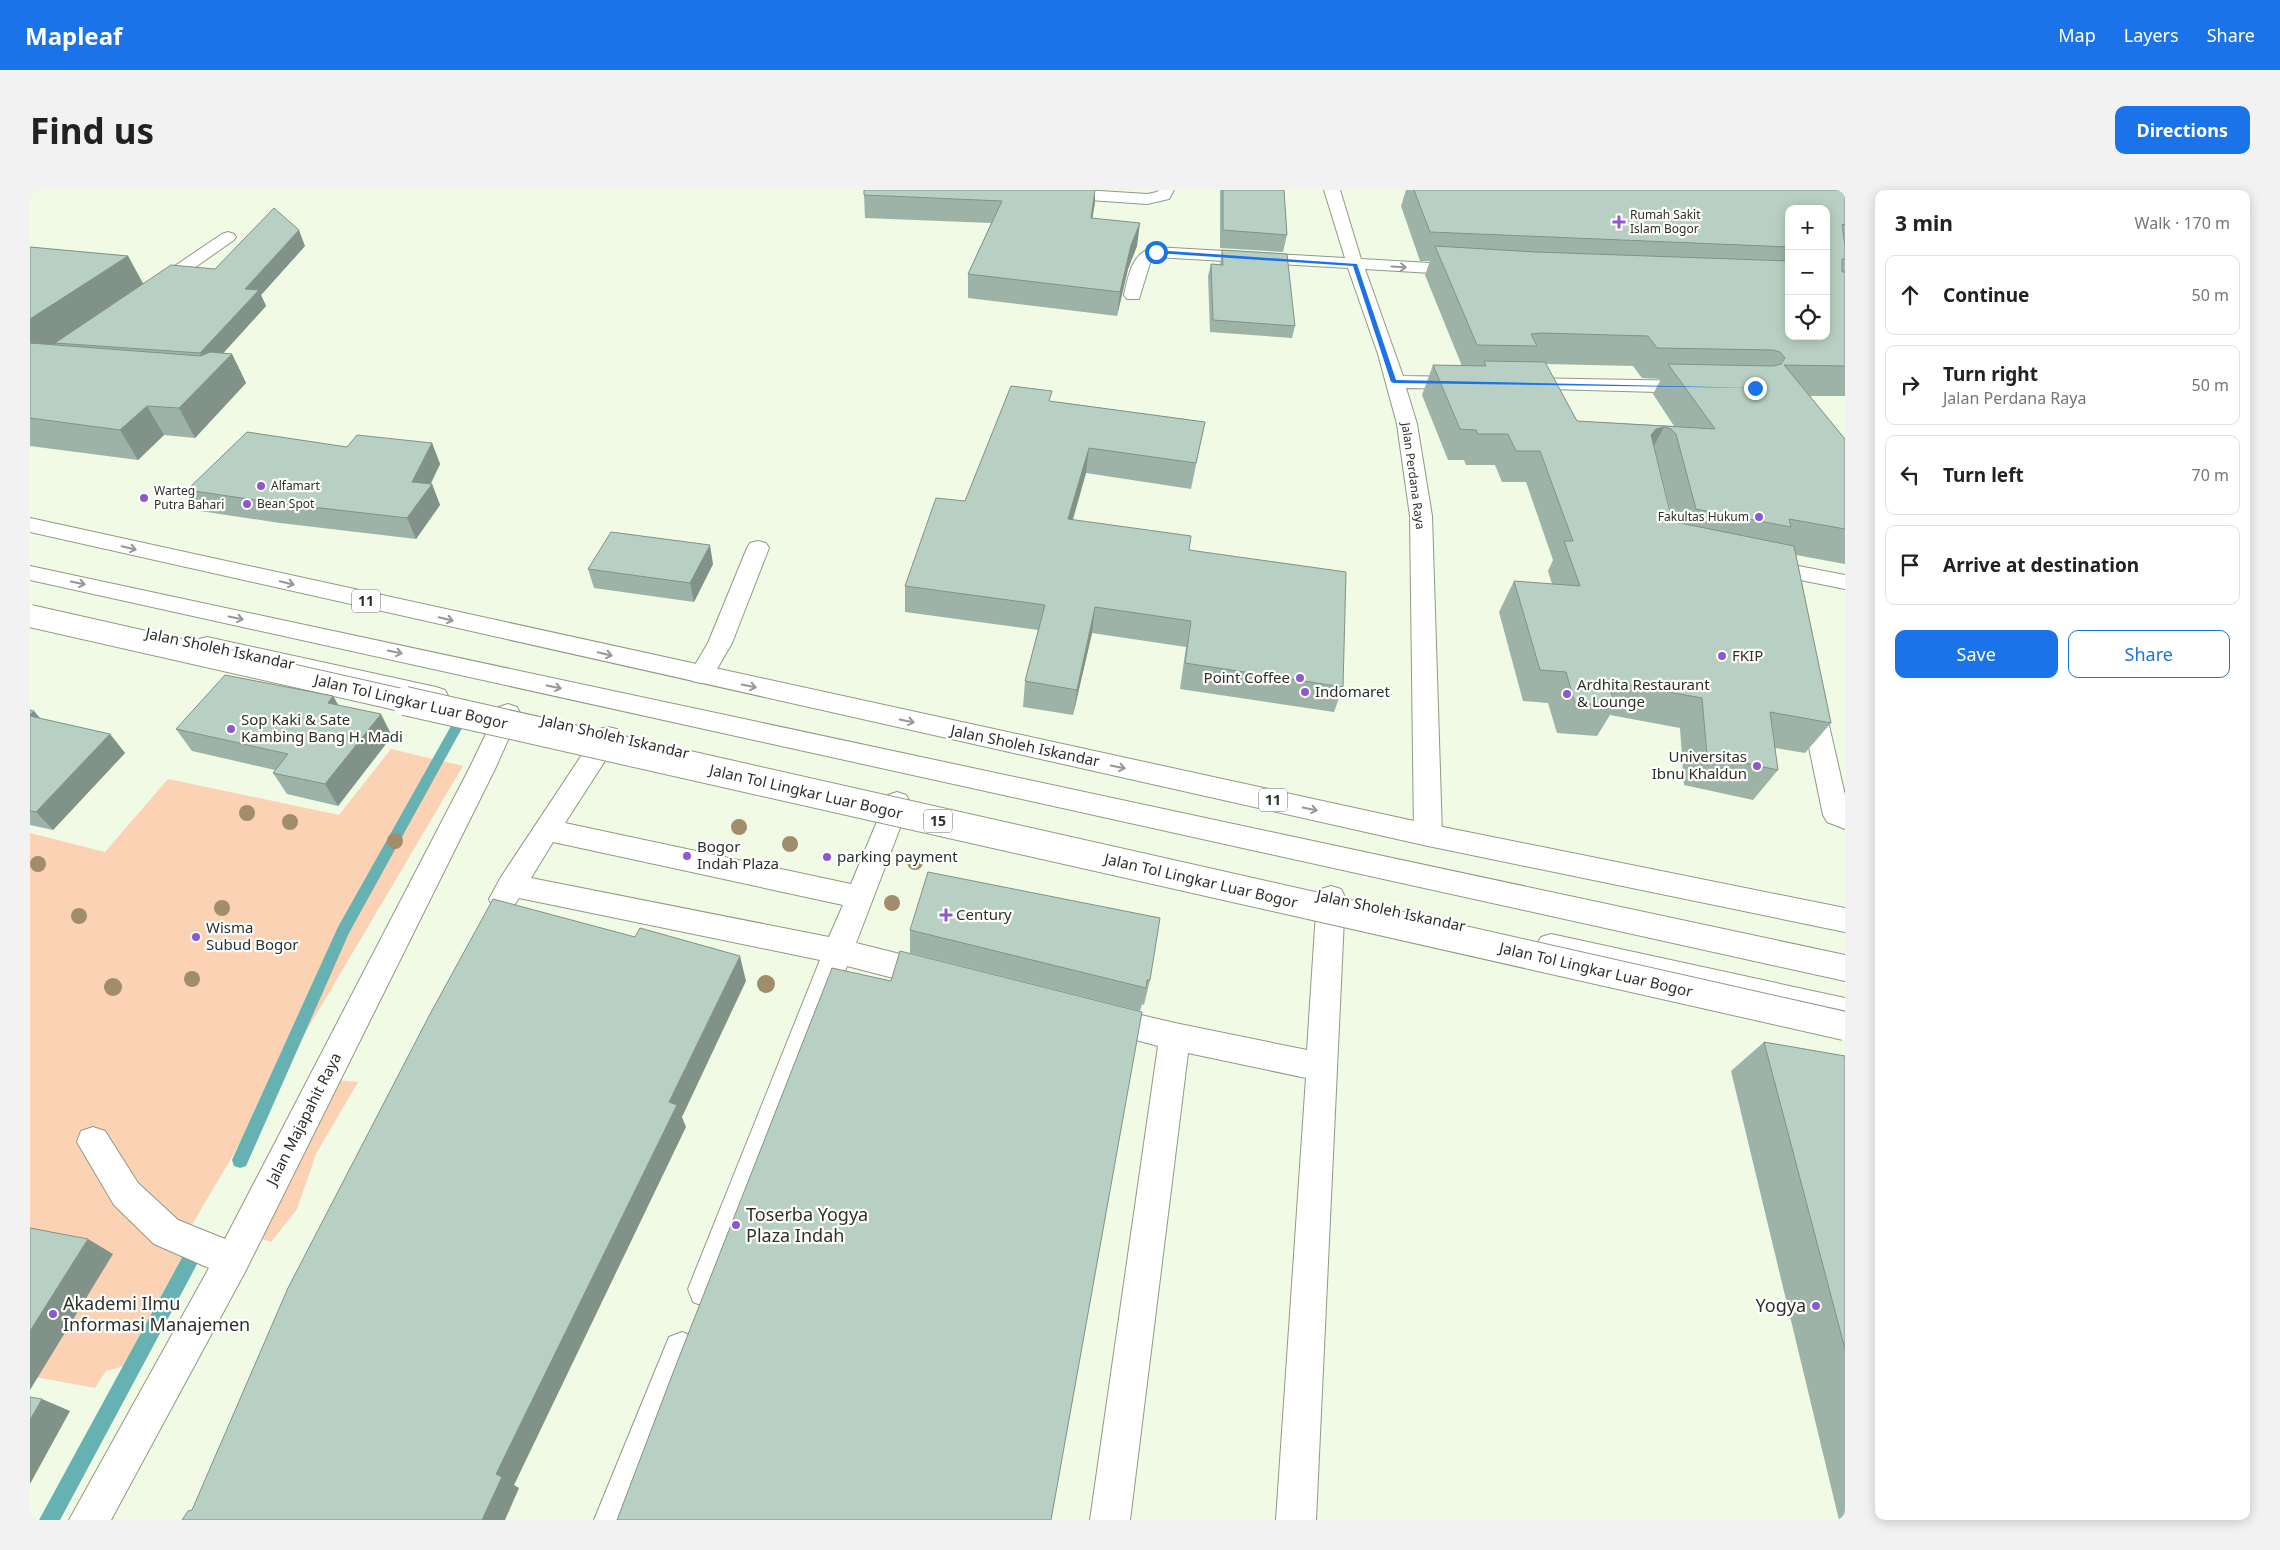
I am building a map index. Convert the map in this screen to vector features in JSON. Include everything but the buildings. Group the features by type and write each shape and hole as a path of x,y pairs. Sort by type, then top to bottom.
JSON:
{"main road":[{"path":"1017,190 1148,199 1164,196 1166,190"},
{"name":"Jalan Perdana Raya","path":"1332,190 1407,424 1421,516 1428,834"},
{"path":"141,297 228,237"},
{"path":"1133,295 1142,258 1147,253 1156,252 1357,272 1478,277"},
{"path":"1394,382 1482,383"},
{"path":"1502,384 1716,387"},
{"name":"Jalan Sholeh Iskandar","path":"30,526 1428,834 1845,920"},
{"path":"701,675 720,643 758,548"},
{"path":"1745,562 1845,582"},
{"path":"1784,570 1788,595"},
{"path":"30,573 1845,968"},
{"name":"Jalan Sholeh Iskandar","path":"30,607 897,802 1845,1010"},
{"name":"Jalan Tol Lingkar Luar Bogor","path":"30,616 1845,1026"},
{"path":"1806,678 1836,815 1845,819"},
{"name":"Jalan Majapahit Raya","path":"89,1520 233,1260 478,778 508,713"},
{"path":"488,928 511,886 546,830 608,736"},
{"path":"614,1520 897,802"},
{"path":"546,830 860,897"},
{"path":"511,886 837,951 962,983"},
{"path":"1296,1520 1331,897"},
{"path":"1078,1012 1174,1037 1322,1067"},
{"path":"1110,1520 1174,1037"},
{"path":"93,1142 126,1194 166,1232 233,1260"}],"shaded area":[{"path":"391,749 463,766 190,1228 199,1240 170,1283 145,1338 124,1366 106,1371 95,1388 30,1376 30,833 105,852 168,779 339,815"},
{"path":"322,1079 358,1082 316,1154 297,1209 271,1242 243,1233"}],"waterway":[{"path":"240,1160 343,931 466,710"},
{"path":"49,1520 189,1262"}],"place":[{"name":"Rumah Sakit Islam Bogor","path":"1619,222"},
{"name":"Alfamart","path":"261,486"},
{"name":"Warteg Putra Bahari","path":"144,498"},
{"name":"Bean Spot","path":"247,504"},
{"name":"Fakultas Hukum","path":"1759,517"},
{"name":"FKIP","path":"1722,656"},
{"name":"Point Coffee","path":"1300,678"},
{"name":"Indomaret","path":"1305,692"},
{"name":"Ardhita Restaurant & Lounge","path":"1567,694"},
{"name":"Sop Kaki & Sate Kambing Bang H. Madi","path":"231,729"},
{"name":"Universitas Ibnu Khaldun","path":"1757,766"},
{"name":"Bogor Indah Plaza","path":"687,856"},
{"name":"parking payment","path":"827,857"},
{"name":"Century","path":"946,915"},
{"name":"Wisma Subud Bogor","path":"196,937"},
{"name":"Toserba Yogya Plaza Indah","path":"736,1225"},
{"name":"Yogya","path":"1816,1306"},
{"name":"Akademi Ilmu Informasi Manajemen","path":"53,1314"}],"route":[{"path":"1156,252 1355,265 1387,354 1394,382 1755,388"}]}
